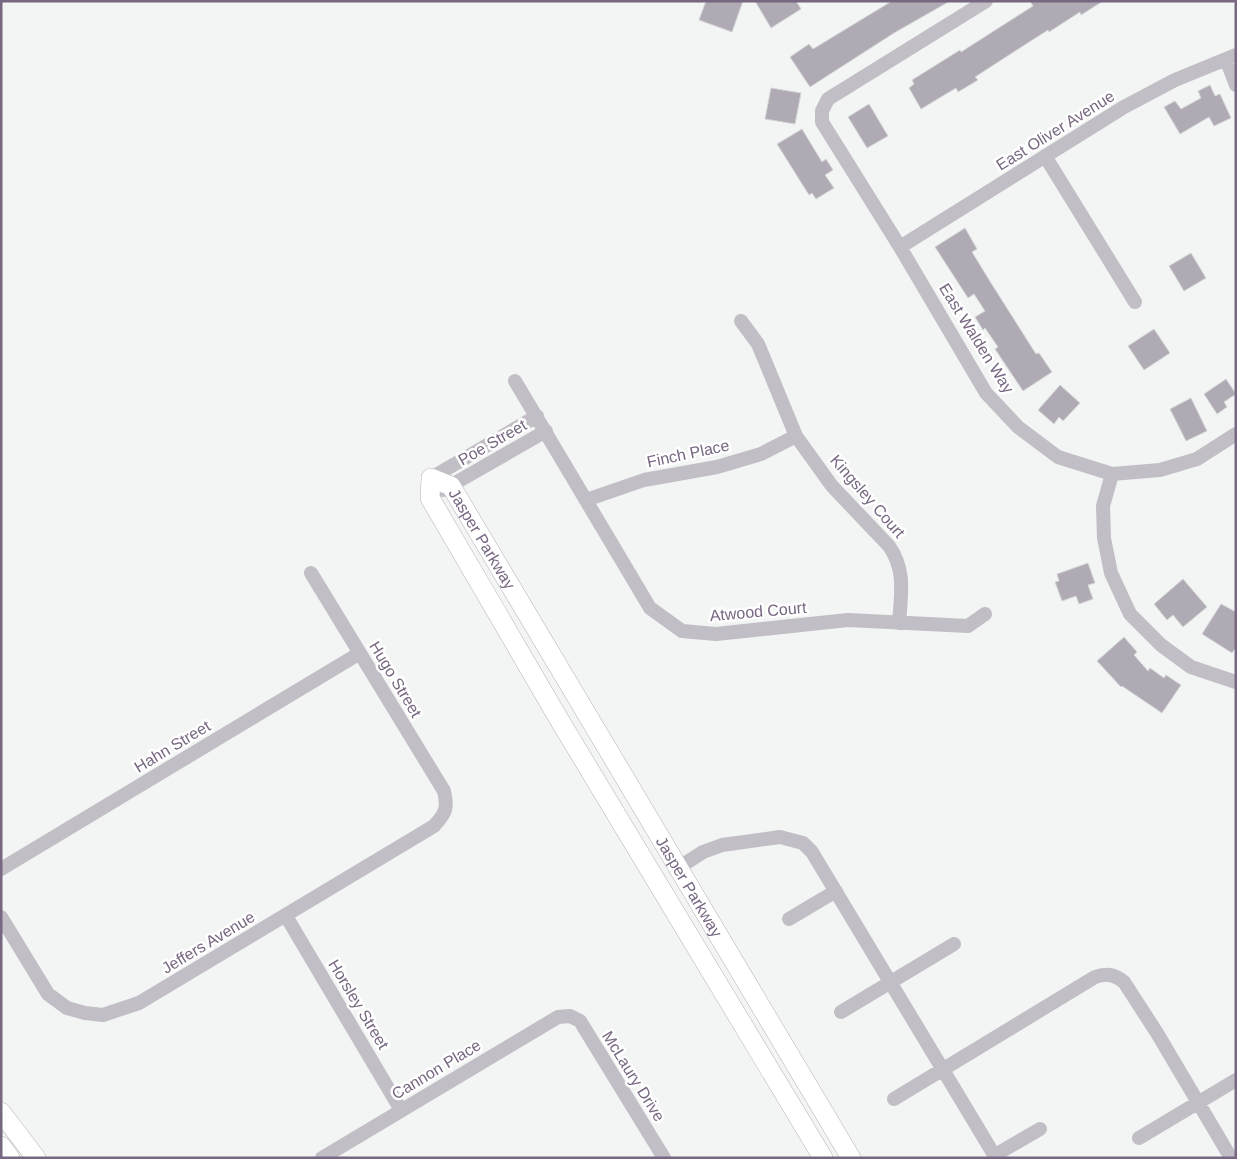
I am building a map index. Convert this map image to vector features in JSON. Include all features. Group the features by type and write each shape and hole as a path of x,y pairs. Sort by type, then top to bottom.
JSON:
{"street":[{"name":"East Walden Way","path":"986,1 828,99 822,111 822,122 900,247 986,393 1018,428 1058,456 1112,474 1160,470 1188,462 1236,434"},
{"path":"1231,57 1236,85"},
{"name":"East Oliver Avenue","path":"900,247 1124,107 1174,80 1231,57"},
{"path":"1045,156 1135,302"},
{"name":"Kingsley Court","path":"741,321 758,344 796,436 832,486 889,546 897,557 902,579 899,623"},
{"name":"Atwood Court","path":"515,382 546,430 650,608 682,630 716,634 848,620 968,626 985,614"},
{"name":"Poe Street","path":"431,478 537,416"},
{"name":"Poe Street","path":"430,498 546,430"},
{"name":"Finch Place","path":"586,500 644,480 716,467 761,454 796,436"},
{"path":"1112,474 1103,506 1104,538 1110,574 1130,614 1161,645 1192,667 1236,682"},
{"name":"Jasper Parkway","path":"823,1158 560,721 430,498 431,478 451,486 851,1158"},
{"name":"Hugo Street","path":"311,574 444,791 447,805"},
{"name":"Hahn Street","path":"1,869 360,654"},
{"name":"Jeffers Avenue","path":"1,917 48,994 67,1008 103,1015 139,1003 434,826 442,817 447,805"},
{"path":"678,868 704,852 722,845 780,837 802,843 812,852 996,1156 1040,1129"},
{"path":"790,919 836,891"},
{"name":"Horsley Street","path":"286,916 401,1110"},
{"path":"841,1012 954,944"},
{"path":"894,1099 1095,977 1104,974 1118,977 1124,982 1232,1158"},
{"name":"Cannon Place","path":"322,1158 558,1017 570,1016"},
{"name":"McLaury Drive","path":"570,1016 580,1021 664,1158"},
{"path":"1139,1138 1236,1080"},
{"path":"1,1112 36,1158"},
{"path":"1,1146 10,1158"}],"building":[{"path":"706,1 743,1 732,32 699,20"},
{"path":"755,1 796,1 801,9 771,28"},
{"path":"892,1 950,1 894,33 810,87 790,57 809,44 813,49"},
{"path":"1030,1 1103,1 1081,15 1080,12 1049,32 1048,30 975,77 978,80 958,92 956,88 921,109 909,88 914,84 912,80 960,50 961,52 1033,6"},
{"path":"1210,85 1215,96 1220,94 1231,118 1214,126 1209,117 1180,134 1164,107 1175,101 1181,109 1201,98 1198,91"},
{"path":"771,88 801,93 795,124 765,119"},
{"path":"869,104 888,136 867,148 848,117"},
{"path":"802,129 822,162 826,159 833,170 825,175 834,188 816,199 812,193 809,195 777,144"},
{"path":"965,228 977,249 972,252 1036,354 1039,353 1052,372 1023,391 995,349 998,347 985,328 983,330 975,317 985,311 974,294 968,298 935,247"},
{"path":"1191,253 1206,278 1184,291 1169,266"},
{"path":"1154,329 1170,353 1144,370 1128,346"},
{"path":"1226,379 1236,394 1224,402 1227,407 1217,414 1204,394"},
{"path":"1060,385 1080,403 1063,421 1059,417 1054,424 1038,410"},
{"path":"1191,398 1207,431 1186,441 1170,409"},
{"path":"1088,563 1095,583 1088,585 1093,599 1079,604 1076,596 1062,601 1055,582 1059,581 1057,574"},
{"path":"1183,579 1207,607 1183,627 1173,615 1167,620 1154,604"},
{"path":"1221,604 1236,612 1236,647 1232,653 1202,634"},
{"path":"1124,637 1137,652 1134,655 1148,671 1150,668 1164,678 1166,675 1181,685 1162,713 1121,687 1097,661"}]}
